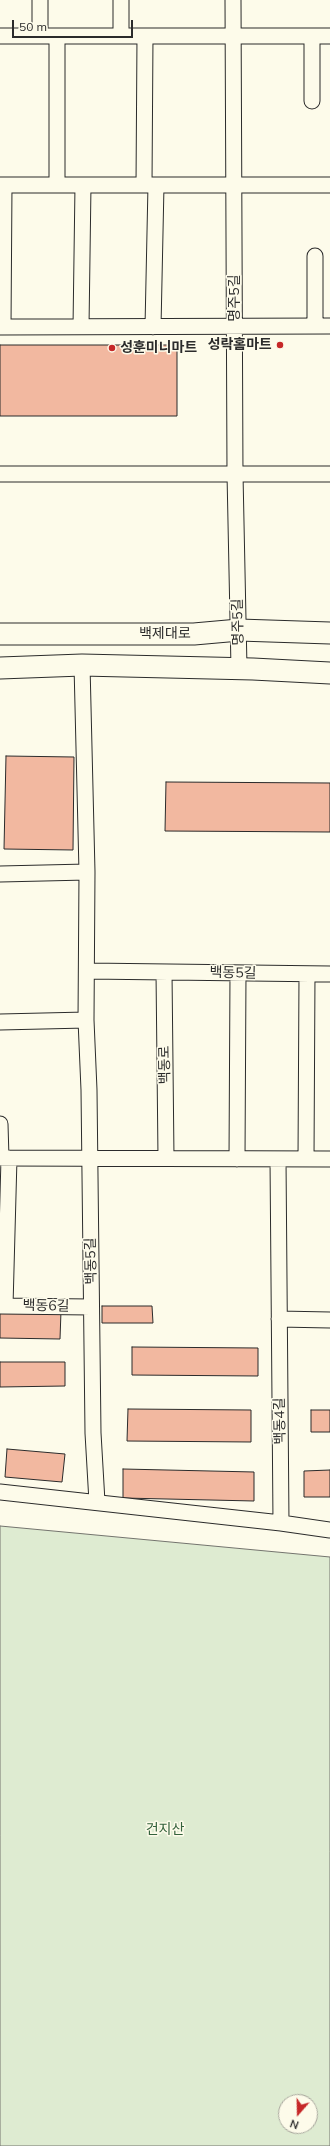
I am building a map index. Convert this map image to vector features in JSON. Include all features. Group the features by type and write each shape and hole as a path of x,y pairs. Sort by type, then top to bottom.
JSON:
{"street":[{"path":"40,0 40,36"},
{"path":"121,0 121,36"},
{"name":"명주5길","path":"234,0 236,474 239,668"},
{"path":"0,36 330,36"},
{"path":"57,36 58,185"},
{"path":"146,36 154,327"},
{"path":"312,36 312,101"},
{"path":"330,185 2,185 2,327 330,326"},
{"path":"81,327 83,185"},
{"path":"315,256 315,326"},
{"path":"0,474 330,474"},
{"name":"백제대로","path":"0,634 194,634 238,630 330,633"},
{"path":"0,668 82,666 239,668 330,673"},
{"name":"백동5길","path":"82,666 87,872 88,971 86,1020 90,1158 93,1433 97,1502"},
{"path":"0,874 87,872"},
{"name":"백동5길","path":"88,971 330,974"},
{"name":"백동로","path":"164,972 166,1158"},
{"path":"237,1159 238,973"},
{"path":"306,1159 307,974"},
{"path":"0,1022 86,1020"},
{"path":"0,1124 3,1158 2,1306"},
{"path":"3,1158 330,1159"},
{"name":"백동4길","path":"278,1159 281,1522"},
{"name":"백동6길","path":"2,1306 91,1307"},
{"path":"279,1319 330,1320"},
{"path":"0,1492 281,1522 330,1530"}],"green space":[{"name":"건지산","path":"0,1526 330,1557 330,2146 0,2146"}],"building":[{"path":"0,345 177,345 177,416 0,416"},
{"path":"6,756 74,757 73,850 4,849"},
{"path":"166,782 330,783 330,832 165,831"},
{"path":"102,1306 152,1306 153,1323 102,1323"},
{"path":"0,1310 61,1311 60,1339 0,1338"},
{"path":"132,1347 258,1348 258,1376 132,1375"},
{"path":"0,1362 65,1362 65,1386 0,1387"},
{"path":"128,1409 251,1410 251,1442 127,1441"},
{"path":"311,1410 330,1410 330,1432 311,1432"},
{"path":"7,1449 65,1454 62,1482 5,1477"},
{"path":"123,1469 254,1472 254,1501 123,1498"},
{"path":"330,1470 330,1497 304,1497 304,1471"}],"place":[{"name":"성락홈마트","path":"280,345"},
{"name":"성훈미니마트","path":"112,348"}]}
